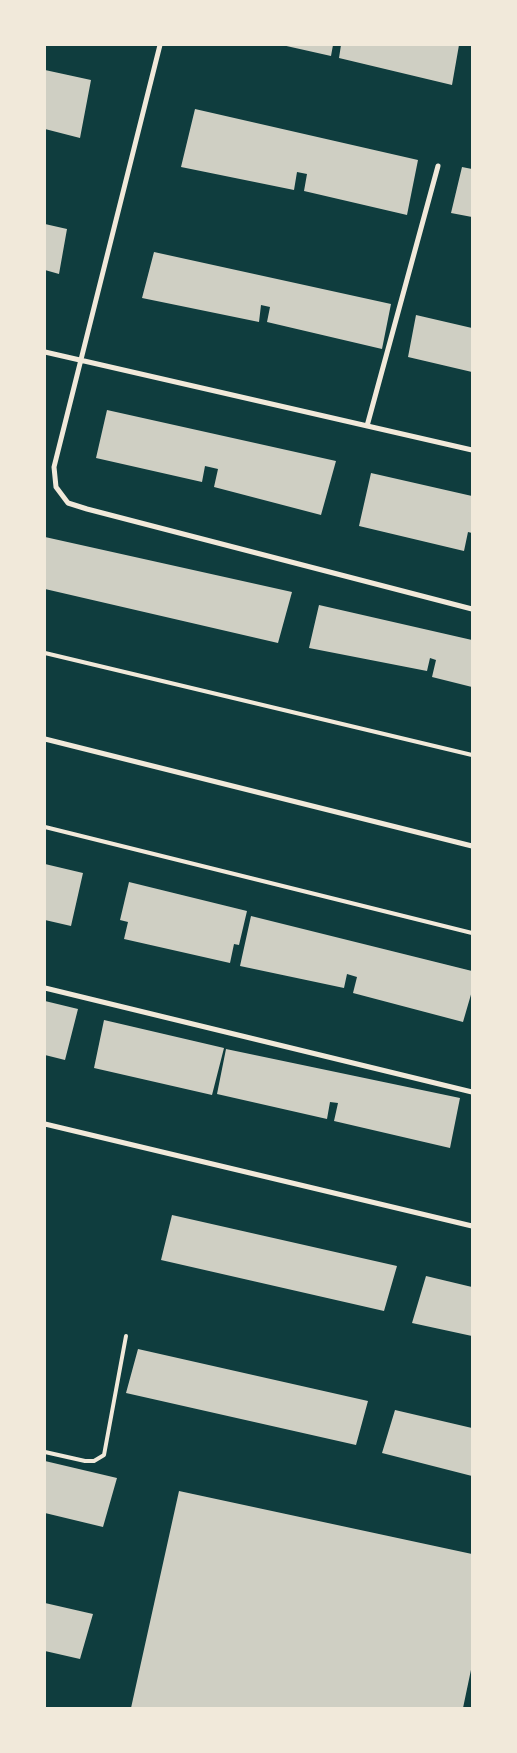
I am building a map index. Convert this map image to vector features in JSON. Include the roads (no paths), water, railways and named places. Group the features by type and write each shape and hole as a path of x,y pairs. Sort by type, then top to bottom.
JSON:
{"street":[{"path":"160,45 54,467 56,487 68,503 472,609"},
{"path":"367,426 438,166"},
{"path":"45,352 472,450"},
{"path":"45,739 472,846"},
{"path":"45,988 472,1092"},
{"path":"45,1124 472,1226"}],"lane":[{"path":"45,653 472,755"},
{"path":"45,827 472,933"},
{"path":"45,1452 85,1461 94,1461 104,1455 126,1336"}]}
